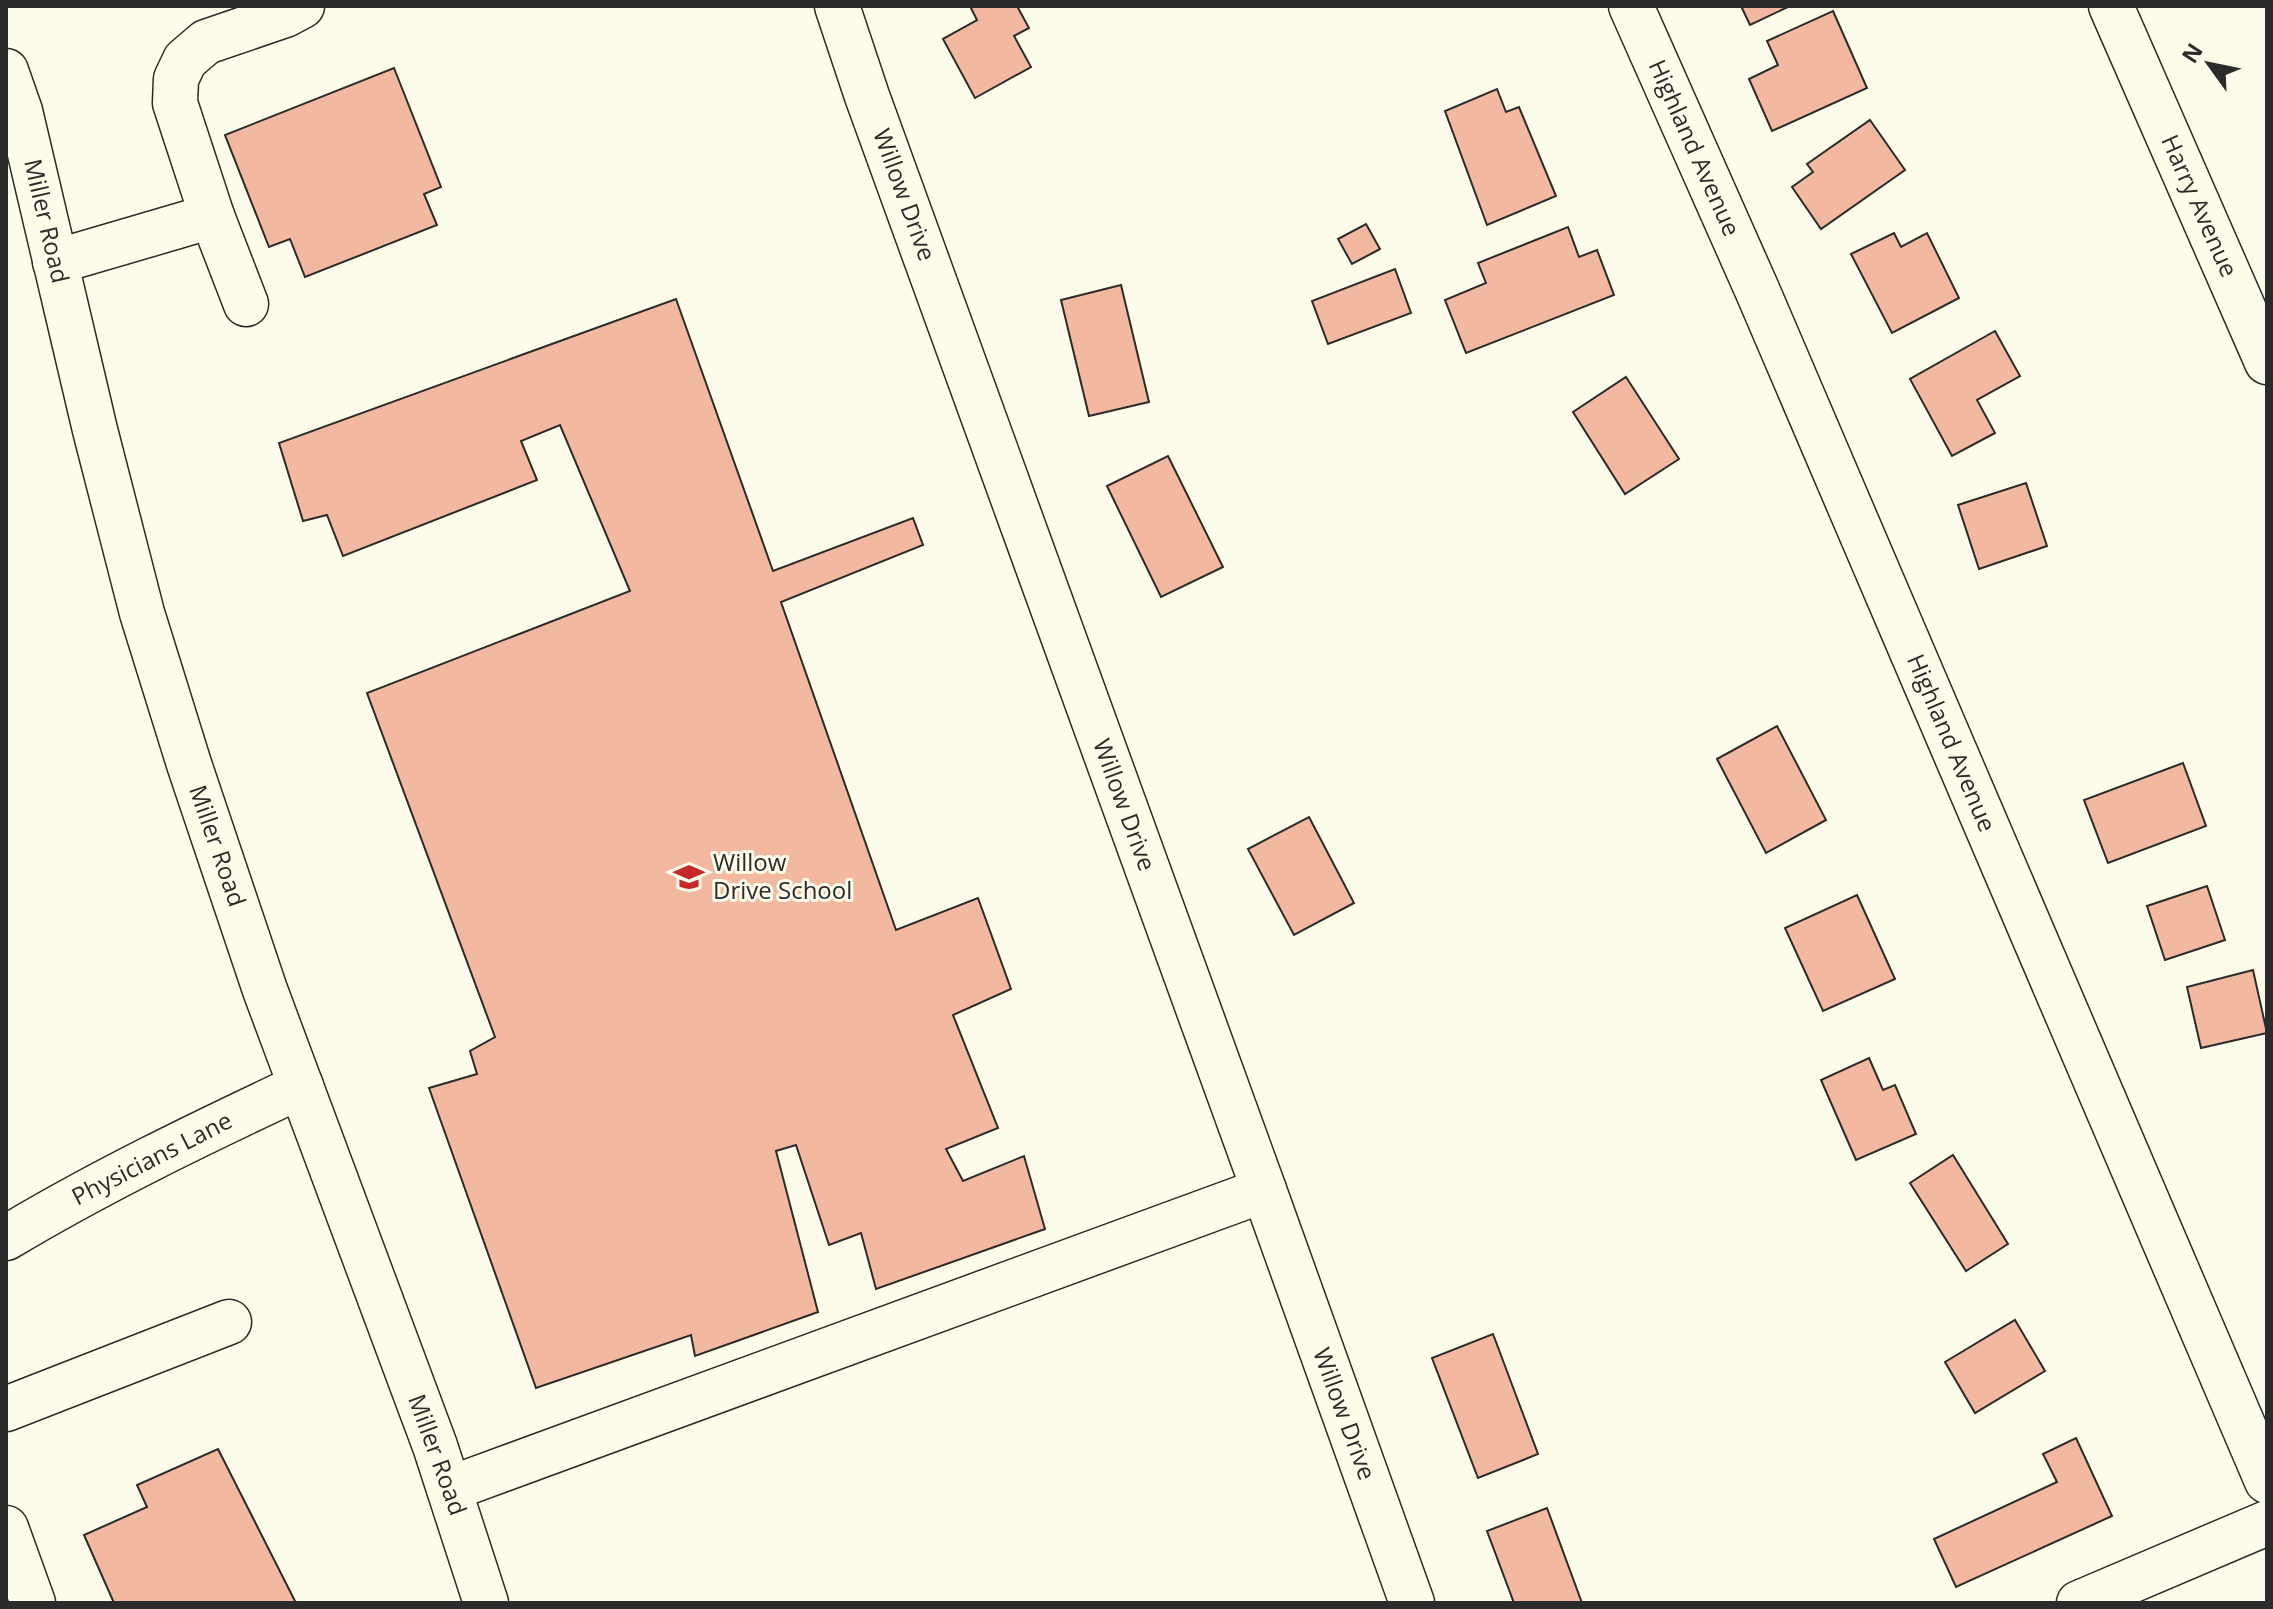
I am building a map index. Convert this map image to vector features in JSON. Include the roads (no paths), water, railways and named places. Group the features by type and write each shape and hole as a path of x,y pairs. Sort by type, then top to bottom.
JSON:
{"street":[{"path":"246,304 212,216 175,103 176,79 185,60 206,42 285,15 302,6"},
{"name":"Willow Drive","path":"837,6 1412,1603"},
{"name":"Highland Avenue","path":"1631,6 1758,292 2267,1481"},
{"name":"Harry Avenue","path":"2111,6 2267,362"},
{"name":"Miller Road","path":"6,71 20,111 95,430 142,613 189,764 265,990 449,1489 486,1603"},
{"path":"55,262 212,216"},
{"name":"Physicians Lane","path":"6,1238 69,1200 301,1086"},
{"path":"449,1489 1264,1190"},
{"path":"6,1409 229,1322"},
{"path":"2079,1603 2267,1523"},
{"path":"6,1528 33,1603"}],"place":[{"name":"Willow Drive School","path":"689,877"}]}
